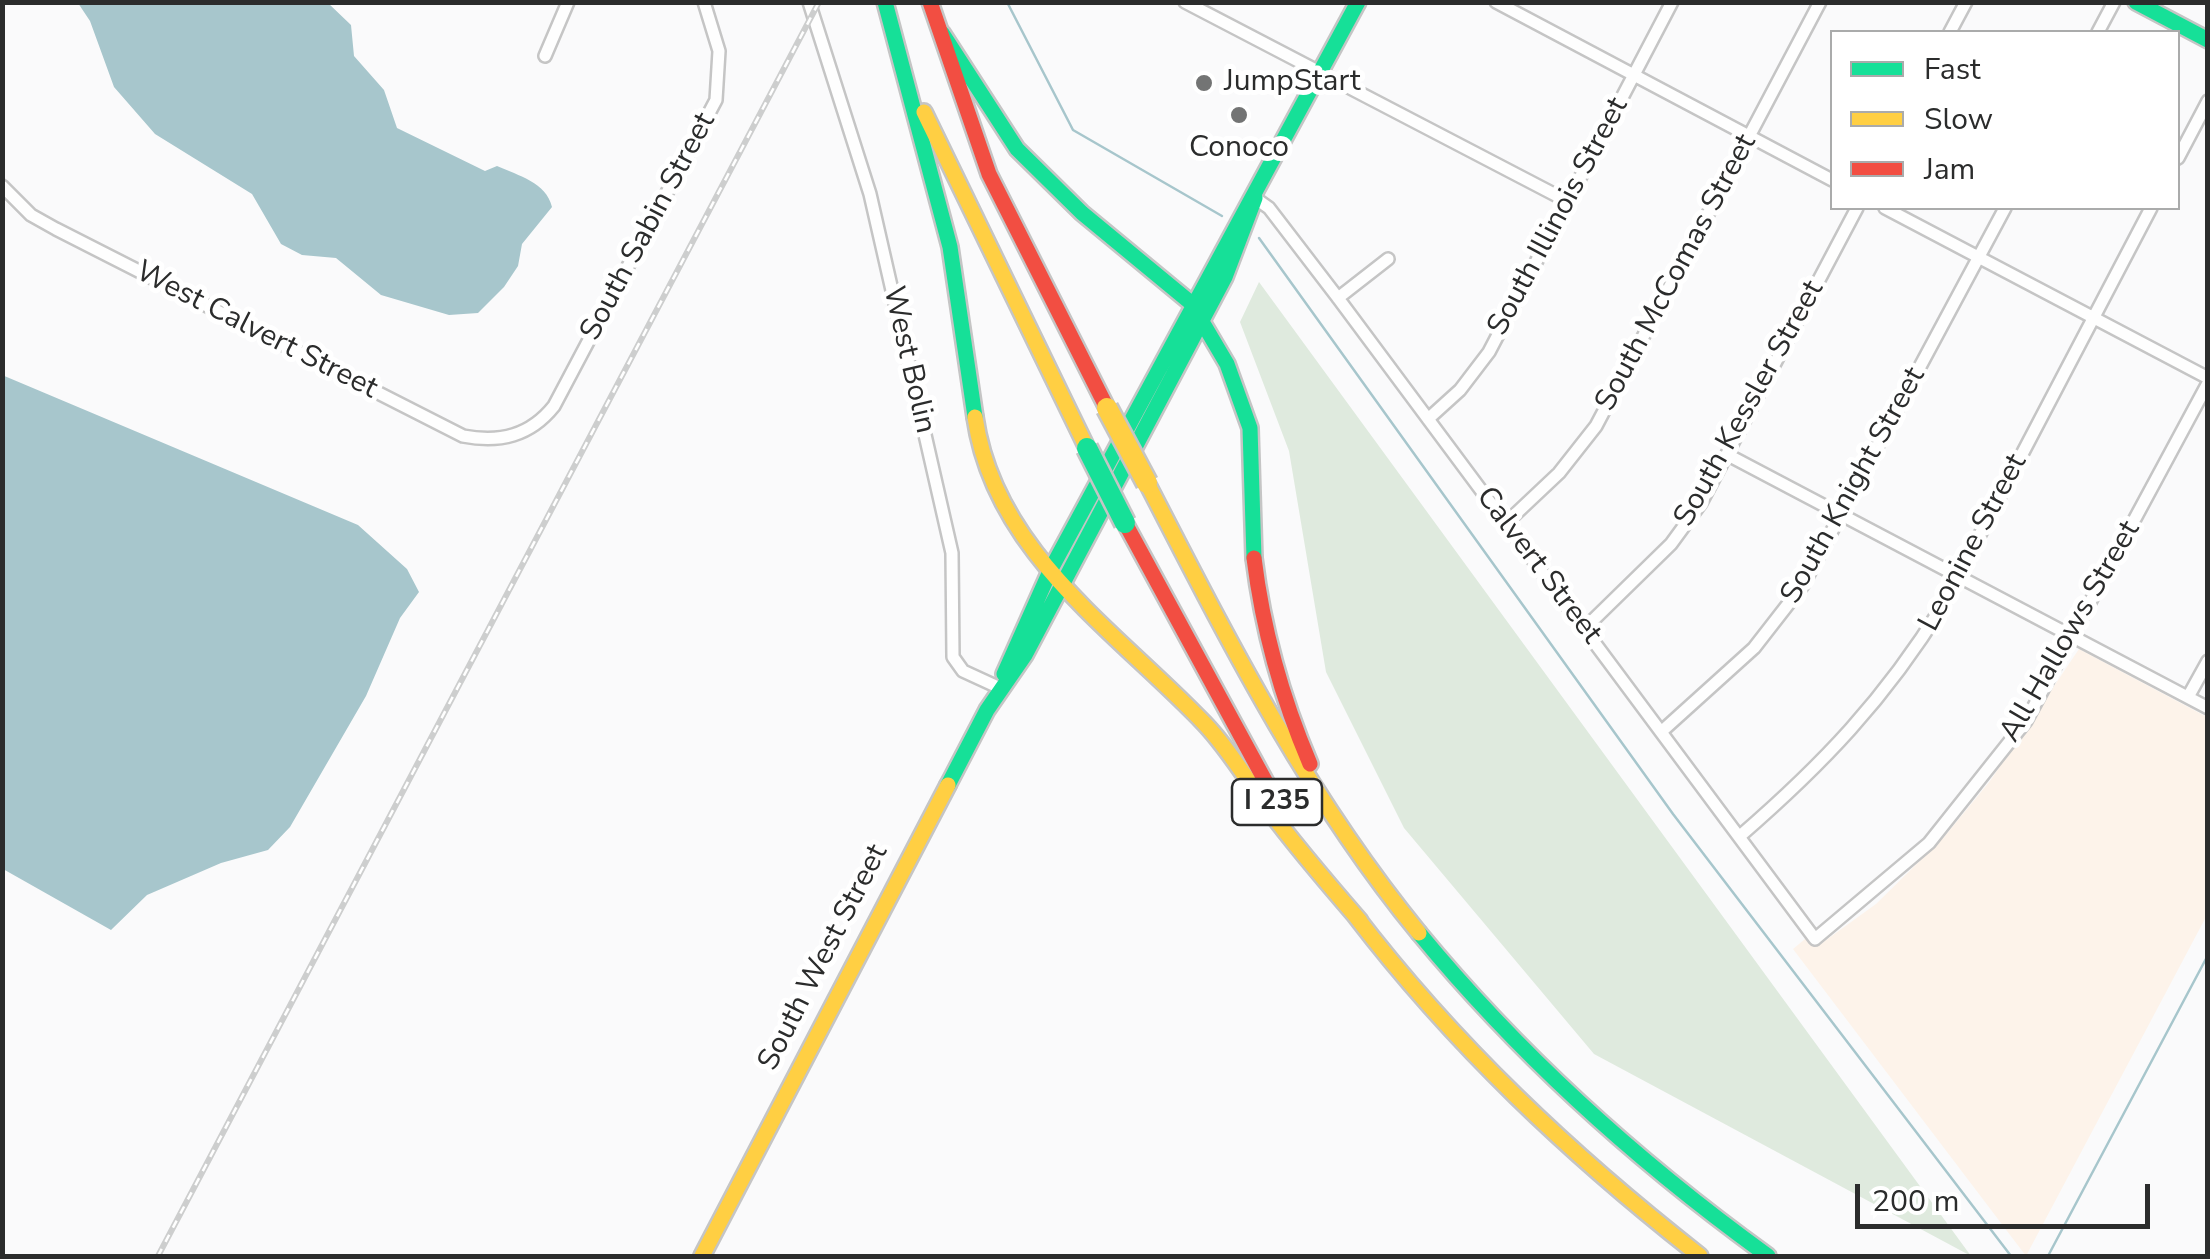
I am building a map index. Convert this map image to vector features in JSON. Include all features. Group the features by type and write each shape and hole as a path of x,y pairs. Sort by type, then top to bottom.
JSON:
{"main road":[{"name":"I 235","path":"884,2 898,50 952,178 1125,523 1257,768 1360,922 1405,978 1508,1088 1598,1173 1700,1256"},
{"name":"I 235","path":"930,2 989,174 1259,699 1353,846 1436,954 1550,1078 1660,1176 1768,1256"},
{"name":"South West Street","path":"702,1256 1000,688 1012,650 1057,577 1196,312 1225,277 1256,198 1358,2"},
{"path":"2148,5 2208,40"},
{"path":"942,33 1002,130 1036,170 1196,312 1236,380 1250,428 1254,579 1274,671 1304,752 1353,846"},
{"path":"898,50 957,279 978,439 1017,526 1057,577 1206,724 1301,853 1360,922"}],"street":[{"path":"545,56 568,2"},
{"name":"South Sabin Street","path":"523,432 554,406 716,100 719,50 704,2"},
{"path":"1185,2 1569,202"},
{"name":"South Illinois Street","path":"1428,419 1483,361 1672,2"},
{"name":"South McComas Street","path":"1506,523 1533,500 1590,436 1820,2"},
{"path":"1951,30 1966,2"},
{"path":"2099,30 2114,2"},
{"path":"1502,4 1830,179"},
{"name":"West Bolin","path":"811,8 870,194 952,553 953,657 963,671 1000,688"},
{"path":"2180,154 2208,101"},
{"name":"West Calvert Street","path":"2,186 31,214 56,229 463,436 495,440 523,432"},
{"name":"Calvert Street","path":"1256,198 1269,208 1338,298 1815,940"},
{"name":"South Kessler Street","path":"1584,629 1670,544 1728,455 1856,210"},
{"path":"1889,210 2208,380"},
{"name":"South Knight Street","path":"1661,732 1767,634 1803,585 2004,210"},
{"name":"Leonine Street","path":"1740,836 1807,778 1904,668 1958,576 2150,210"},
{"path":"1338,298 1388,259"},
{"name":"All Hallows Street","path":"1815,940 1916,855 1965,802 2026,721 2208,380"},
{"path":"1728,455 2208,708"},
{"path":"2188,697 2208,660"}],"shaded area":[{"path":"1259,282 1971,1256 1594,1054 1404,828 1326,672 1289,451 1240,322"},
{"path":"2079,649 2207,717 2207,915 2026,1256 1793,949 1805,939 1822,943 1876,904 1944,837 1990,781"}],"water":[{"path":"78,3 328,3 351,25 354,56 384,90 397,128 485,171 497,166 522,177 544,191 552,207 522,244 518,266 504,287 478,313 449,315 381,295 336,258 302,255 281,244 252,194 155,134 114,87 90,21"},
{"path":"2,375 358,525 407,569 419,592 400,618 366,696 290,827 268,850 221,863 147,895 111,930 3,869"}],"waterway":[{"path":"1007,2 1073,130 1222,216"},
{"path":"1259,238 1673,814 2011,1256"},
{"path":"2048,1256 2208,955"}],"railway":[{"path":"158,1256 819,2"}],"traffic: fast":[{"path":"885,2 950,247 975,417"},
{"path":"1004,674 1051,569 1358,2"},
{"path":"2136,2 2208,40"},
{"path":"942,33 1017,149 1082,213 1191,303 1227,364 1250,428 1254,558"},
{"path":"948,785 987,710 1025,655 1225,277 1255,198"},
{"path":"1087,448 1125,523"},
{"path":"1419,933 1498,1023 1583,1106 1673,1183 1768,1256"}],"traffic: slow":[{"path":"924,112 1087,448"},
{"path":"1107,408 1147,483"},
{"path":"975,417 987,465 1006,509 1033,549 1098,621 1213,733 1290,838 1360,921"},
{"path":"1147,483 1271,715 1340,827 1419,933"},
{"path":"702,1256 948,785"},
{"path":"1354,914 1432,1009 1516,1096 1700,1256"}],"traffic: jam":[{"path":"930,2 989,174 1107,408"},
{"path":"1125,523 1268,786"},
{"path":"1254,558 1274,663 1310,764"}],"place":[{"name":"JumpStart","path":"1204,83"},
{"name":"Conoco","path":"1239,115"}]}
